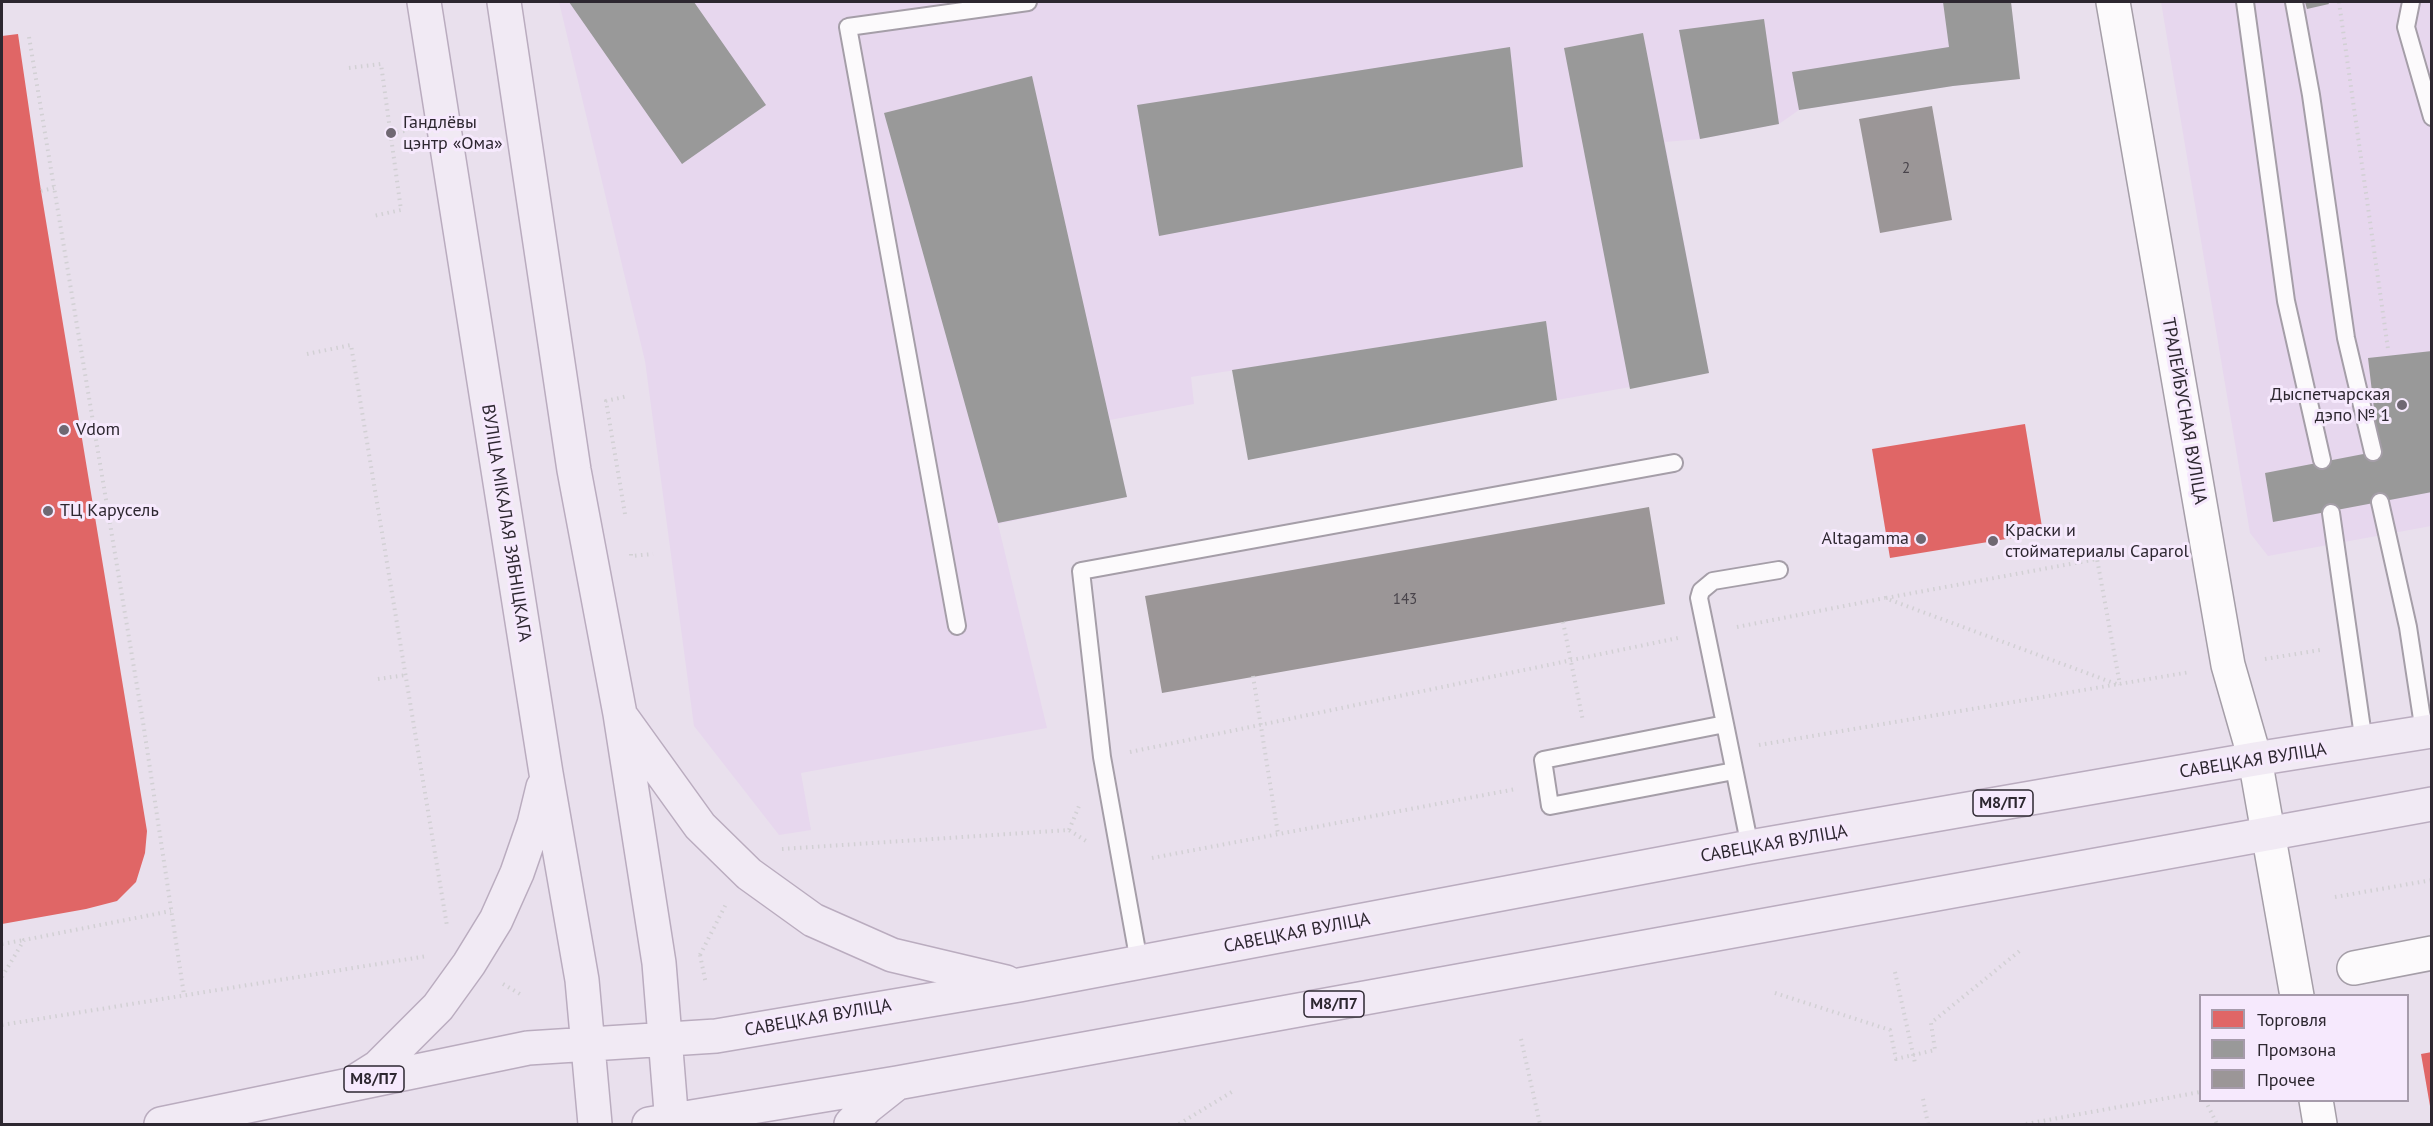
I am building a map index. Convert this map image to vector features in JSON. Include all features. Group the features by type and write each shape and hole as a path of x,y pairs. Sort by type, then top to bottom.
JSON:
{"main road":[{"name":"ВУЛІЦА МІКАЛАЯ ЗЯБНІЦКАГА","path":"424,2 546,773 582,980 596,1125"},
{"path":"504,2 574,470 620,714 659,963 666,1039 664,1123"},
{"path":"620,714 700,826 749,874 813,920 892,955 1019,985"},
{"name":"САВЕЦКАЯ ВУЛІЦА","path":"161,1125 528,1048 716,1036 1019,985 1750,848 2255,759 2428,731"},
{"path":"351,1084 378,1067 438,1007 469,964 496,920 517,873 534,824 546,773"},
{"name":"М8/П7","path":"664,1123 897,1083 2432,804"},
{"path":"851,1125 867,1107 897,1083"}],"street":[{"name":"ТРАЛЕЙБУСНАЯ ВУЛІЦА","path":"2113,2 2228,665 2255,759 2297,994"},
{"path":"2354,968 2432,953"},
{"path":"2316,1102 2320,1125"}],"lane":[{"path":"957,626 848,27 1028,2"},
{"path":"2245,2 2286,301 2322,460"},
{"path":"2294,2 2311,94 2346,338 2373,452"},
{"path":"2411,2 2406,27 2432,117"},
{"path":"1139,962 1102,758 1082,571 1674,463"},
{"path":"2380,502 2428,731"},
{"path":"2331,513 2352,644 2364,743"},
{"path":"1750,848 1699,598 1705,585 1713,581 1779,570"},
{"path":"1725,724 1543,760 1550,806 1734,771"}],"path":[{"path":"2339,2 2388,348"},
{"path":"29,37 140,699 184,995"},
{"path":"349,68 381,64 401,210 373,216"},
{"path":"41,191 54,188"},
{"path":"307,354 351,345 447,930"},
{"path":"626,522 606,401 628,396"},
{"path":"630,545 631,556 653,554"},
{"path":"1102,758 1570,659 2097,560 2120,685"},
{"path":"1886,598 2120,685"},
{"path":"1563,622 1589,751"},
{"path":"1730,749 2120,685 2352,644"},
{"path":"378,679 406,675"},
{"path":"1253,676 1278,834"},
{"path":"782,849 1069,830 1121,864 1548,784"},
{"path":"2335,897 2432,880"},
{"path":"700,955 729,899"},
{"path":"2,944 171,911"},
{"path":"2,977 24,940"},
{"path":"1775,993 1890,1030 1896,1059 1935,1050 1931,1023 2022,949"},
{"path":"2,1025 428,956"},
{"path":"1895,972 1915,1063"},
{"path":"494,979 520,994"},
{"path":"1521,1039 1540,1125"},
{"path":"1179,1125 1235,1090"},
{"path":"2026,1125 2199,1092"},
{"path":"1923,1099 1928,1125"},
{"path":"2206,1102 2217,1125"}],"shaded area":[{"path":"559,2 2011,2 2020,79 1953,86 1799,110 1779,124 1700,139 1665,142 1709,373 1557,400 1546,321 1191,377 1194,404 1110,420 1127,497 998,524 1047,728 801,773 811,830 779,835 694,726 645,361"},
{"path":"2161,2 2431,2 2431,526 2268,556 2250,533"}],"building: Торговля":[{"name":"ТЦ Карусель","path":"18,34 41,191 147,831 145,853 136,882 117,901 2,924 2,36"},
{"path":"2025,424 2043,533 1890,558 1872,449"},
{"path":"2432,1052 2432,1106 2430,1106 2421,1054"}],"building: Промзона":[{"path":"569,2 694,2 766,105 682,164"},
{"path":"1943,2 2011,2 2020,79 1953,86 1799,110 1792,72 1949,47"},
{"path":"2305,2 2328,2 2329,4 2307,9"},
{"path":"1764,19 1779,124 1700,139 1679,30"},
{"path":"1643,33 1709,373 1630,389 1564,48"},
{"path":"1510,47 1523,167 1159,236 1137,105"},
{"path":"1032,76 1127,497 998,523 884,113"},
{"path":"1546,321 1557,400 1248,460 1232,370"},
{"name":"Дыспетчарская дэпо № 1","path":"2432,351 2432,492 2273,522 2265,473 2379,451 2368,358"}],"building: Прочее":[{"path":"1932,106 1952,220 1880,233 1859,119"},
{"path":"1649,507 1665,604 1162,693 1145,596"}],"place":[{"name":"Гандлёвы цэнтр «Ома»","path":"391,133"},
{"name":"Дыспетчарская дэпо № 1","path":"2402,405"},
{"name":"Vdom","path":"64,430"},
{"name":"ТЦ Карусель","path":"48,511"},
{"name":"Altagamma","path":"1921,539"},
{"name":"Краски и стойматериалы Сaparol","path":"1993,541"}]}
